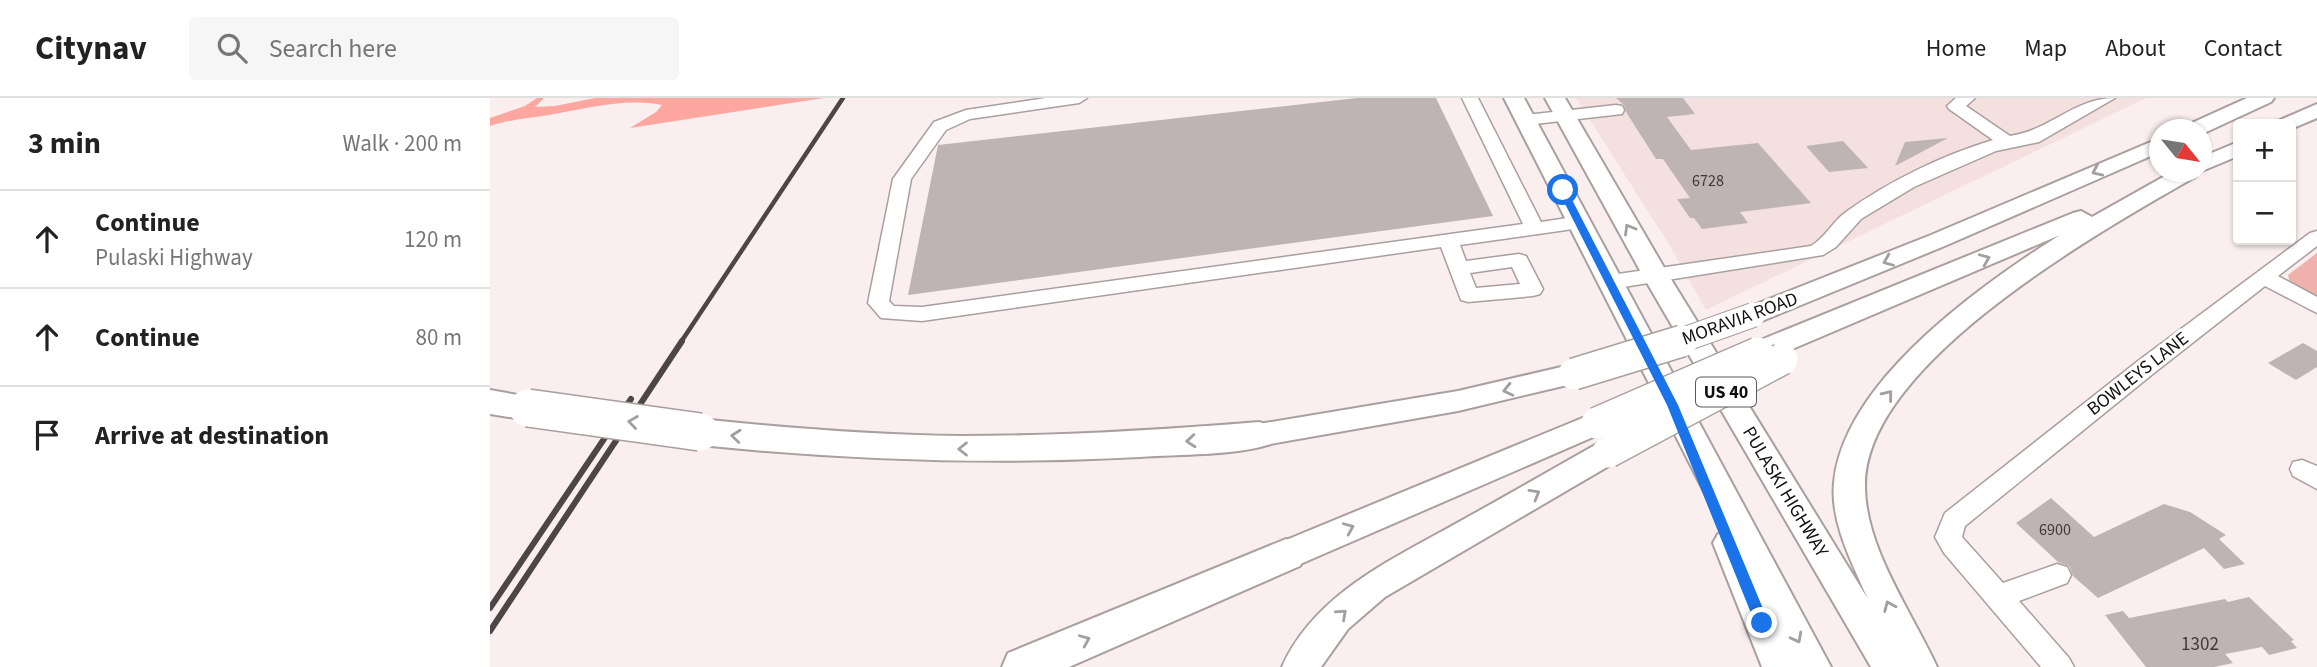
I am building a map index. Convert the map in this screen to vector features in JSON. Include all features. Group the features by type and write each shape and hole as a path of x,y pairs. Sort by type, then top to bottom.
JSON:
{"highway":[{"path":"490,402 700,432 788,441 961,449 1165,443 1259,435"},
{"path":"1023,667 1286,555"}],"main road":[{"path":"2212,121 2264,98"},
{"name":"PULASKI HIGHWAY","path":"1559,107 1656,276 1889,667"},
{"name":"US 40","path":"1520,109 1673,405 1813,667"},
{"path":"2296,120 2317,110"},
{"name":"MORAVIA ROAD","path":"1259,435 1458,401 1641,355 1752,315 1939,240 2149,149"},
{"path":"2212,160 2233,150"},
{"path":"1286,555 1602,437 1877,305 2165,182"},
{"path":"1919,667 1866,552 1854,515 1849,486 1852,462 1861,434 1874,411 1901,379 1941,338 1985,299 2035,262 2171,182"},
{"path":"1673,405 1780,667"},
{"path":"1300,667 1336,618 1373,587 1602,437"}],"street":[{"path":"1079,98 966,115 940,126 902,180 878,303 888,313 922,314 1580,222"},
{"path":"1470,98 1535,228"},
{"path":"1966,98 1955,106 2007,142"},
{"path":"1611,282 1816,251 1832,242 1855,214 1969,154 2007,142 2033,138 2107,98"},
{"path":"1520,109 1559,107 1616,110"},
{"name":"BOWLEYS LANE","path":"1998,597 1948,537 1954,520 2317,237"},
{"path":"1448,240 1458,268"},
{"path":"2264,277 2317,306"},
{"path":"2057,575 1998,597 2059,667"}],"shaded area":[{"path":"537,98 544,98 535,107 595,98 824,98 630,128 656,112 662,105 608,105 490,126 490,118 525,106"},
{"path":"1576,98 2146,98 1706,310 1670,246"},
{"path":"2317,253 2317,298 2290,283 2288,275"}],"building":[{"path":"1357,98 1436,98 1493,216 908,295 938,145"},
{"path":"1616,98 1683,98 1695,114 1667,117 1691,150 1758,143 1811,203 1740,212 1748,223 1702,229 1694,218 1690,218 1677,199 1690,198 1663,159 1656,159 1624,105"},
{"path":"1948,138 1895,166 1905,142"},
{"path":"1843,141 1868,168 1829,172 1806,146"},
{"path":"2303,343 2317,351 2317,367 2296,380 2268,363"},
{"path":"2051,498 2094,537 2164,504 2190,512 2226,535 2219,539 2245,564 2224,569 2204,548 2098,598 2073,576 2069,566 2058,562 2016,523"},
{"path":"2249,597 2294,640 2291,641 2297,648 2269,655 2262,647 2225,654 2233,663 2214,667 2146,667 2105,615 2123,611 2129,618 2225,599 2228,602"}],"railway":[{"path":"681,342 843,98"},
{"path":"490,631 682,341"},
{"path":"490,608 631,399"}],"route":[{"path":"1563,190 1673,405 1762,623"}]}
